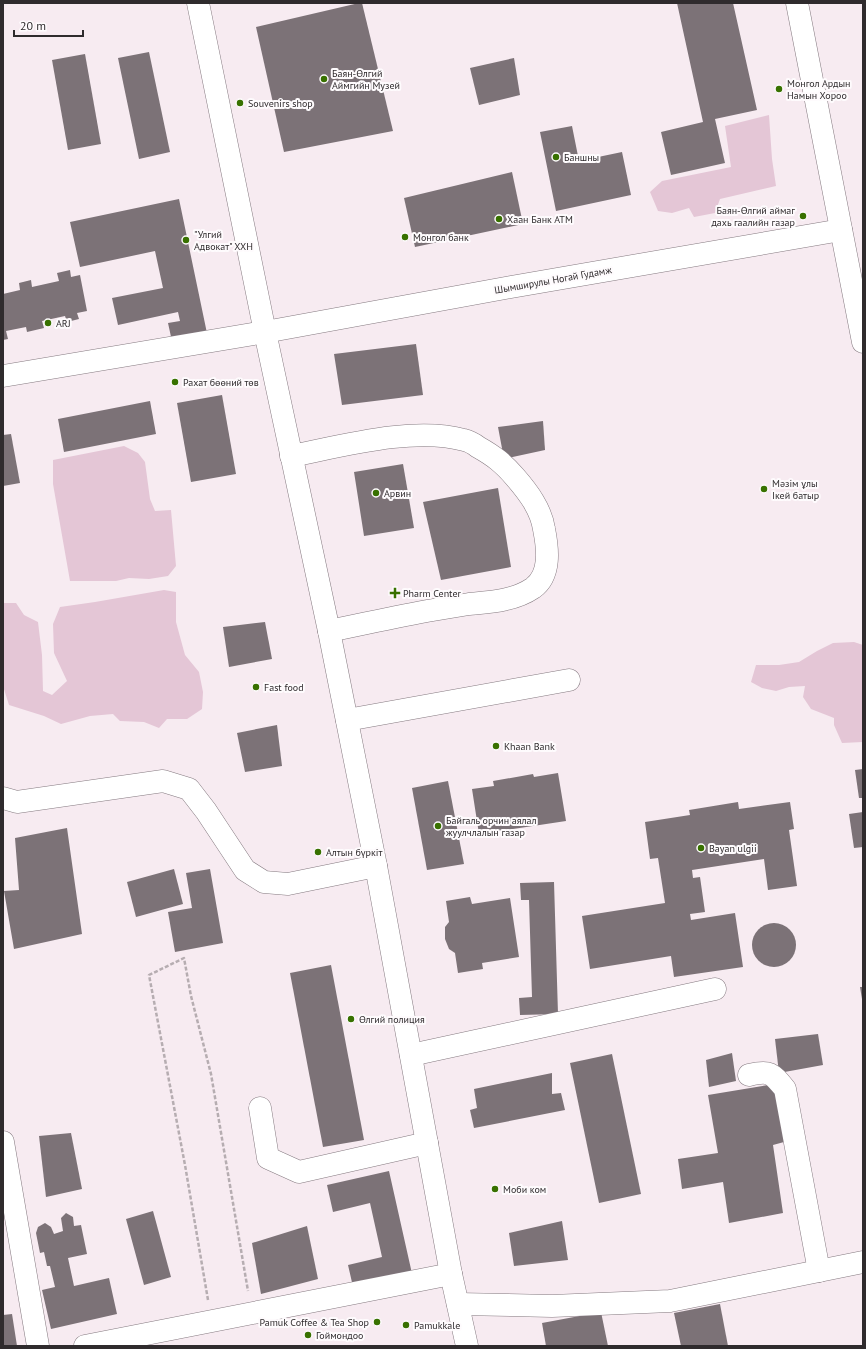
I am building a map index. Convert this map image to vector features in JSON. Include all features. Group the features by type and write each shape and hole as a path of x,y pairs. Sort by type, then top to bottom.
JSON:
{"street":[{"path":"797,3 863,342"},
{"path":"203,4 265,332 329,631 376,866 451,1274 467,1346"},
{"name":"Шымширулы Ногай Гудамж","path":"3,376 265,332 511,287 840,230"},
{"path":"291,456 391,437 442,435 466,440 494,455 520,482 534,502 543,523 547,545 547,562 542,578 533,588 520,595 499,601 407,615 329,631"},
{"path":"347,720 569,680"},
{"path":"3,798 17,802 163,781 189,789 206,810 245,870 264,882 288,884 376,866"},
{"path":"411,1055 715,989"},
{"path":"749,1075 762,1072 774,1076 785,1089 819,1271"},
{"path":"260,1108 268,1158 299,1172 427,1143"},
{"path":"3,1142 38,1346"},
{"path":"458,1304 552,1306 670,1302 863,1262"},
{"path":"85,1346 451,1274"}],"path":[{"path":"212,1321 185,1165 149,975 184,958 191,996 211,1074 251,1313"}],"shaded area":[{"path":"769,115 772,159 776,186 720,199 715,213 694,217 689,208 672,213 658,211 650,192 662,181 731,167 725,126"},
{"path":"124,446 138,453 145,462 150,499 155,511 171,510 176,566 168,576 149,579 129,578 116,581 70,581 53,484 53,460"},
{"path":"164,590 176,592 176,622 185,655 199,672 203,692 202,709 187,719 167,719 159,728 144,722 120,721 113,714 90,716 61,724 44,716 9,705 3,686 3,603 16,603 24,615 38,622 42,655 43,691 52,695 67,681 54,653 53,624 60,607"},
{"path":"854,642 863,645 863,742 842,743 834,725 834,718 811,709 803,697 805,686 789,687 776,691 762,688 751,682 756,665 779,665 799,662 833,643"}],"building":[{"name":"Баян-Өлгий Аймгийн Музей","path":"362,3 393,131 284,152 256,27"},
{"path":"677,3 733,3 757,110 715,119 725,163 671,175 661,132 703,122"},
{"path":"149,52 170,152 139,159 118,58"},
{"path":"85,54 101,144 68,150 52,60"},
{"path":"514,58 520,95 479,105 470,68"},
{"path":"572,126 579,161 622,152 631,195 556,211 540,132"},
{"path":"512,172 523,224 415,247 404,198"},
{"path":"179,199 208,338 173,346 168,323 180,321 178,312 118,325 112,298 163,288 155,251 80,267 70,222"},
{"path":"70,270 71,277 80,275 87,311 77,313 79,319 67,322 65,316 42,321 44,328 27,332 26,327 6,331 8,339 3,340 3,294 20,290 19,283 31,280 32,287 59,281 57,273"},
{"path":"416,344 423,395 342,405 334,354"},
{"path":"222,395 236,474 191,482 177,403"},
{"path":"150,401 156,434 64,452 58,419"},
{"path":"543,421 545,450 504,459 498,427"},
{"path":"11,434 20,483 3,486 3,435"},
{"path":"403,464 414,528 364,536 354,472"},
{"path":"498,488 511,567 441,580 423,502"},
{"path":"265,622 272,659 229,667 223,627"},
{"path":"277,725 282,766 245,772 237,733"},
{"path":"863,769 863,798 859,798 855,770"},
{"path":"558,773 566,821 479,834 472,789 494,786 493,781 533,774 534,777"},
{"name":"Байгаль орчин аялал жуулчлалын газар","path":"448,781 464,864 427,870 412,788"},
{"path":"738,802 739,809 790,802 794,829 789,830 797,886 768,890 764,859 692,870 693,878 700,877 705,912 690,914 691,920 735,913 743,967 674,977 671,956 590,969 582,916 665,903 658,858 650,859 645,822 690,815 689,810"},
{"path":"863,812 863,847 854,848 849,814"},
{"path":"67,828 82,934 14,949 4,891 19,890 15,838"},
{"path":"174,869 183,904 136,917 127,882"},
{"path":"210,869 223,943 175,952 168,912 192,908 186,873"},
{"path":"554,882 558,1014 520,1015 519,998 532,997 529,900 521,900 520,883"},
{"path":"470,897 472,904 510,898 519,957 482,963 483,969 458,973 455,953 449,949 445,939 445,927 449,922 446,901"},
{"path":"770,923 778,923 790,929 796,941 796,949 790,961 778,967 770,967 758,961 752,949 752,941 758,929"},
{"path":"331,965 364,1140 323,1147 290,973"},
{"path":"860,987 863,987 863,999 862,999"},
{"path":"818,1034 823,1065 779,1073 775,1039"},
{"path":"732,1053 736,1081 709,1087 706,1060"},
{"path":"612,1054 641,1194 599,1203 570,1063"},
{"path":"552,1073 552,1094 561,1093 565,1110 474,1128 470,1110 477,1108 474,1089"},
{"path":"774,1084 784,1142 773,1145 783,1213 729,1223 723,1182 682,1189 678,1159 718,1153 708,1095"},
{"path":"71,1133 82,1189 46,1197 39,1136"},
{"path":"389,1171 413,1278 354,1291 348,1265 382,1257 370,1203 333,1212 327,1185"},
{"path":"153,1211 171,1277 144,1285 126,1219"},
{"path":"66,1213 73,1217 74,1226 81,1225 87,1254 68,1258 74,1286 109,1278 117,1314 51,1329 42,1290 55,1287 50,1266 47,1266 44,1252 40,1253 36,1233 38,1227 45,1223 51,1227 54,1234 63,1231 61,1218"},
{"path":"562,1221 568,1260 514,1266 509,1233"},
{"path":"307,1226 318,1279 261,1294 252,1243"},
{"path":"720,1304 728,1346 681,1346 674,1313"},
{"path":"601,1312 608,1346 546,1346 542,1323"},
{"path":"12,1314 17,1346 3,1346 3,1315"}],"place":[{"name":"Баян-Өлгий Аймгийн Музей","path":"324,79"},
{"name":"Монгол Ардын Намын Хороо","path":"779,89"},
{"name":"Souvenirs shop","path":"240,103"},
{"name":"Баншны","path":"556,157"},
{"name":"Баян-Өлгий аймаг дахь гаалийн газар","path":"803,216"},
{"name":"Хаан Банк АТМ","path":"499,219"},
{"name":"Монгол банк","path":"405,237"},
{"name":"\"Улгий Адвокат\" ХХН","path":"186,240"},
{"name":"ARJ","path":"48,323"},
{"name":"Раxат бөөний төв","path":"175,382"},
{"name":"Мәзім ұлы Ікей батыр","path":"764,489"},
{"name":"Арвин","path":"376,493"},
{"name":"Pharm Center","path":"395,593"},
{"name":"Fast food","path":"256,687"},
{"name":"Khaan Bank","path":"496,746"},
{"name":"Байгаль орчин аялал жуулчлалын газар","path":"438,826"},
{"name":"Bayan ulgii","path":"701,848"},
{"name":"Алтын бүркiт","path":"318,852"},
{"name":"Өлгий полиция","path":"351,1019"},
{"name":"Моби ком","path":"495,1189"},
{"name":"Pamuk Coffee & Tea Shop","path":"377,1322"},
{"name":"Pamukkale","path":"406,1325"},
{"name":"Гоймондоо","path":"308,1335"}]}
